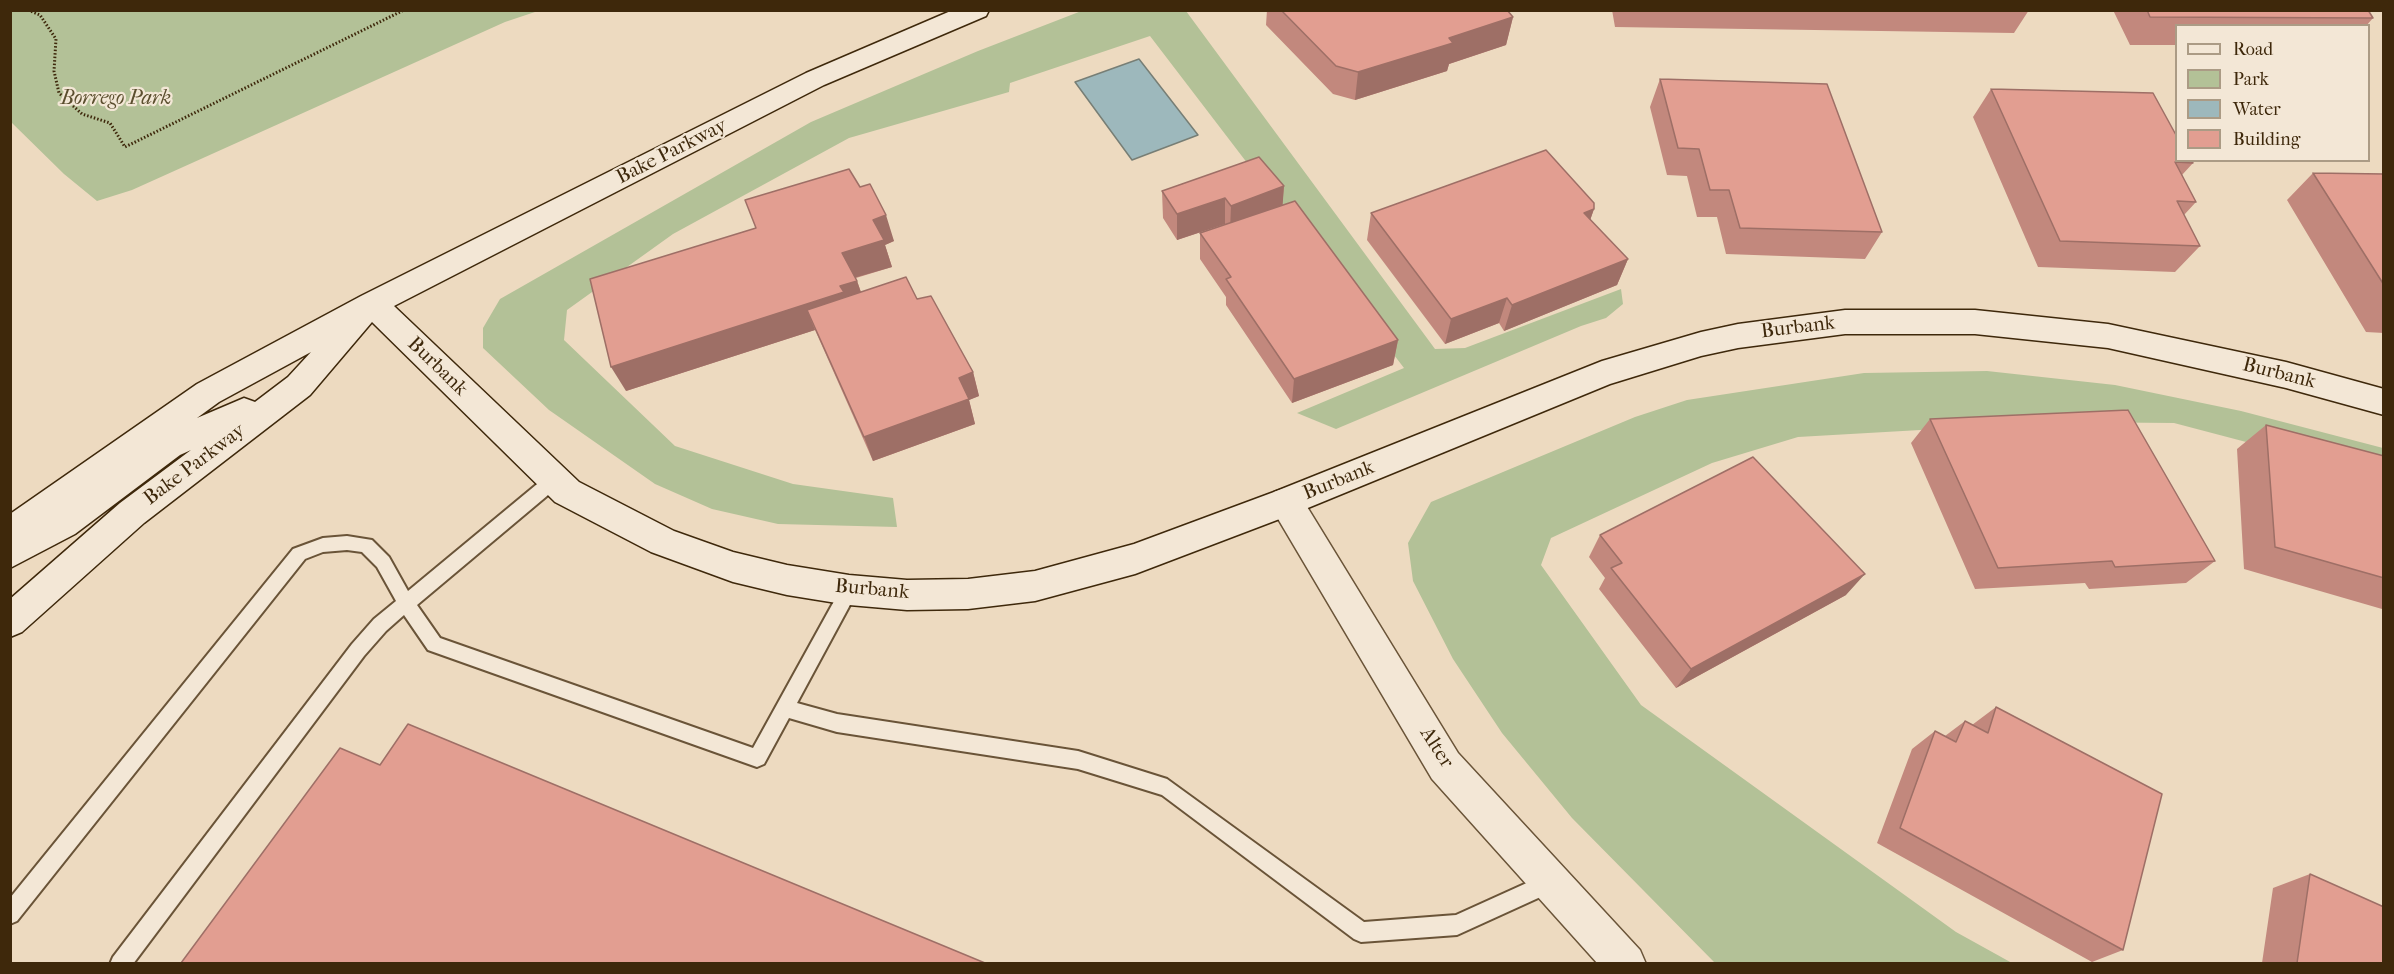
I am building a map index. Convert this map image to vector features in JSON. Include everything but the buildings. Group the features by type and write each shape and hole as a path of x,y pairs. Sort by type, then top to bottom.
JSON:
{"street":[{"name":"Bake Parkway","path":"10,533 208,393 372,304 816,79 977,10"},
{"name":"Bake Parkway","path":"10,621 132,513 299,386 372,304"},
{"name":"Burbank","path":"372,304 567,492 663,542 734,567 787,580 849,590 907,595 948,594 1035,586 1135,559 1286,502 1602,374 1701,344 1738,336 1845,322 1975,322 2108,336 2286,375 2384,402"},
{"path":"10,553 63,524 169,445 299,386"},
{"path":"10,507 55,499"},
{"name":"Alter","path":"1286,502 1445,766 1626,963"}],"lane":[{"path":"120,963 358,650 380,625 554,480"},
{"path":"10,914 299,554 323,545 347,543 366,545 383,562 406,603 434,644 757,758 849,590"},
{"path":"785,708 837,723 1078,760 1167,788 1361,932 1457,925 1552,882"}],"path":[{"path":"28,10 40,15 56,39 54,71 59,93 82,114 110,123 125,147 404,10"}],"green space":[{"path":"1084,10 1186,11 1435,349 1465,348 1621,289 1623,304 1606,318 1581,326 1336,429 1297,413 1404,368 1150,36 1010,83 1009,92 849,138 673,234 567,310 564,340 675,446 793,484 893,498 897,527 778,524 712,509 655,484 549,410 483,348 483,328 500,299 811,122 978,51"},
{"name":"Borrego Park","path":"10,11 538,11 505,22 132,190 97,201 64,174 11,122"},
{"path":"1987,371 2115,385 2241,411 2383,448 2383,478 2174,423 2060,422 1798,437 1712,463 1551,538 1541,565 1641,705 1956,932 2012,963 1715,963 1572,818 1502,733 1453,659 1413,581 1408,543 1431,502 1635,417 1687,400 1864,373"}],"water":[{"path":"1139,59 1198,135 1132,160 1075,82"}]}
